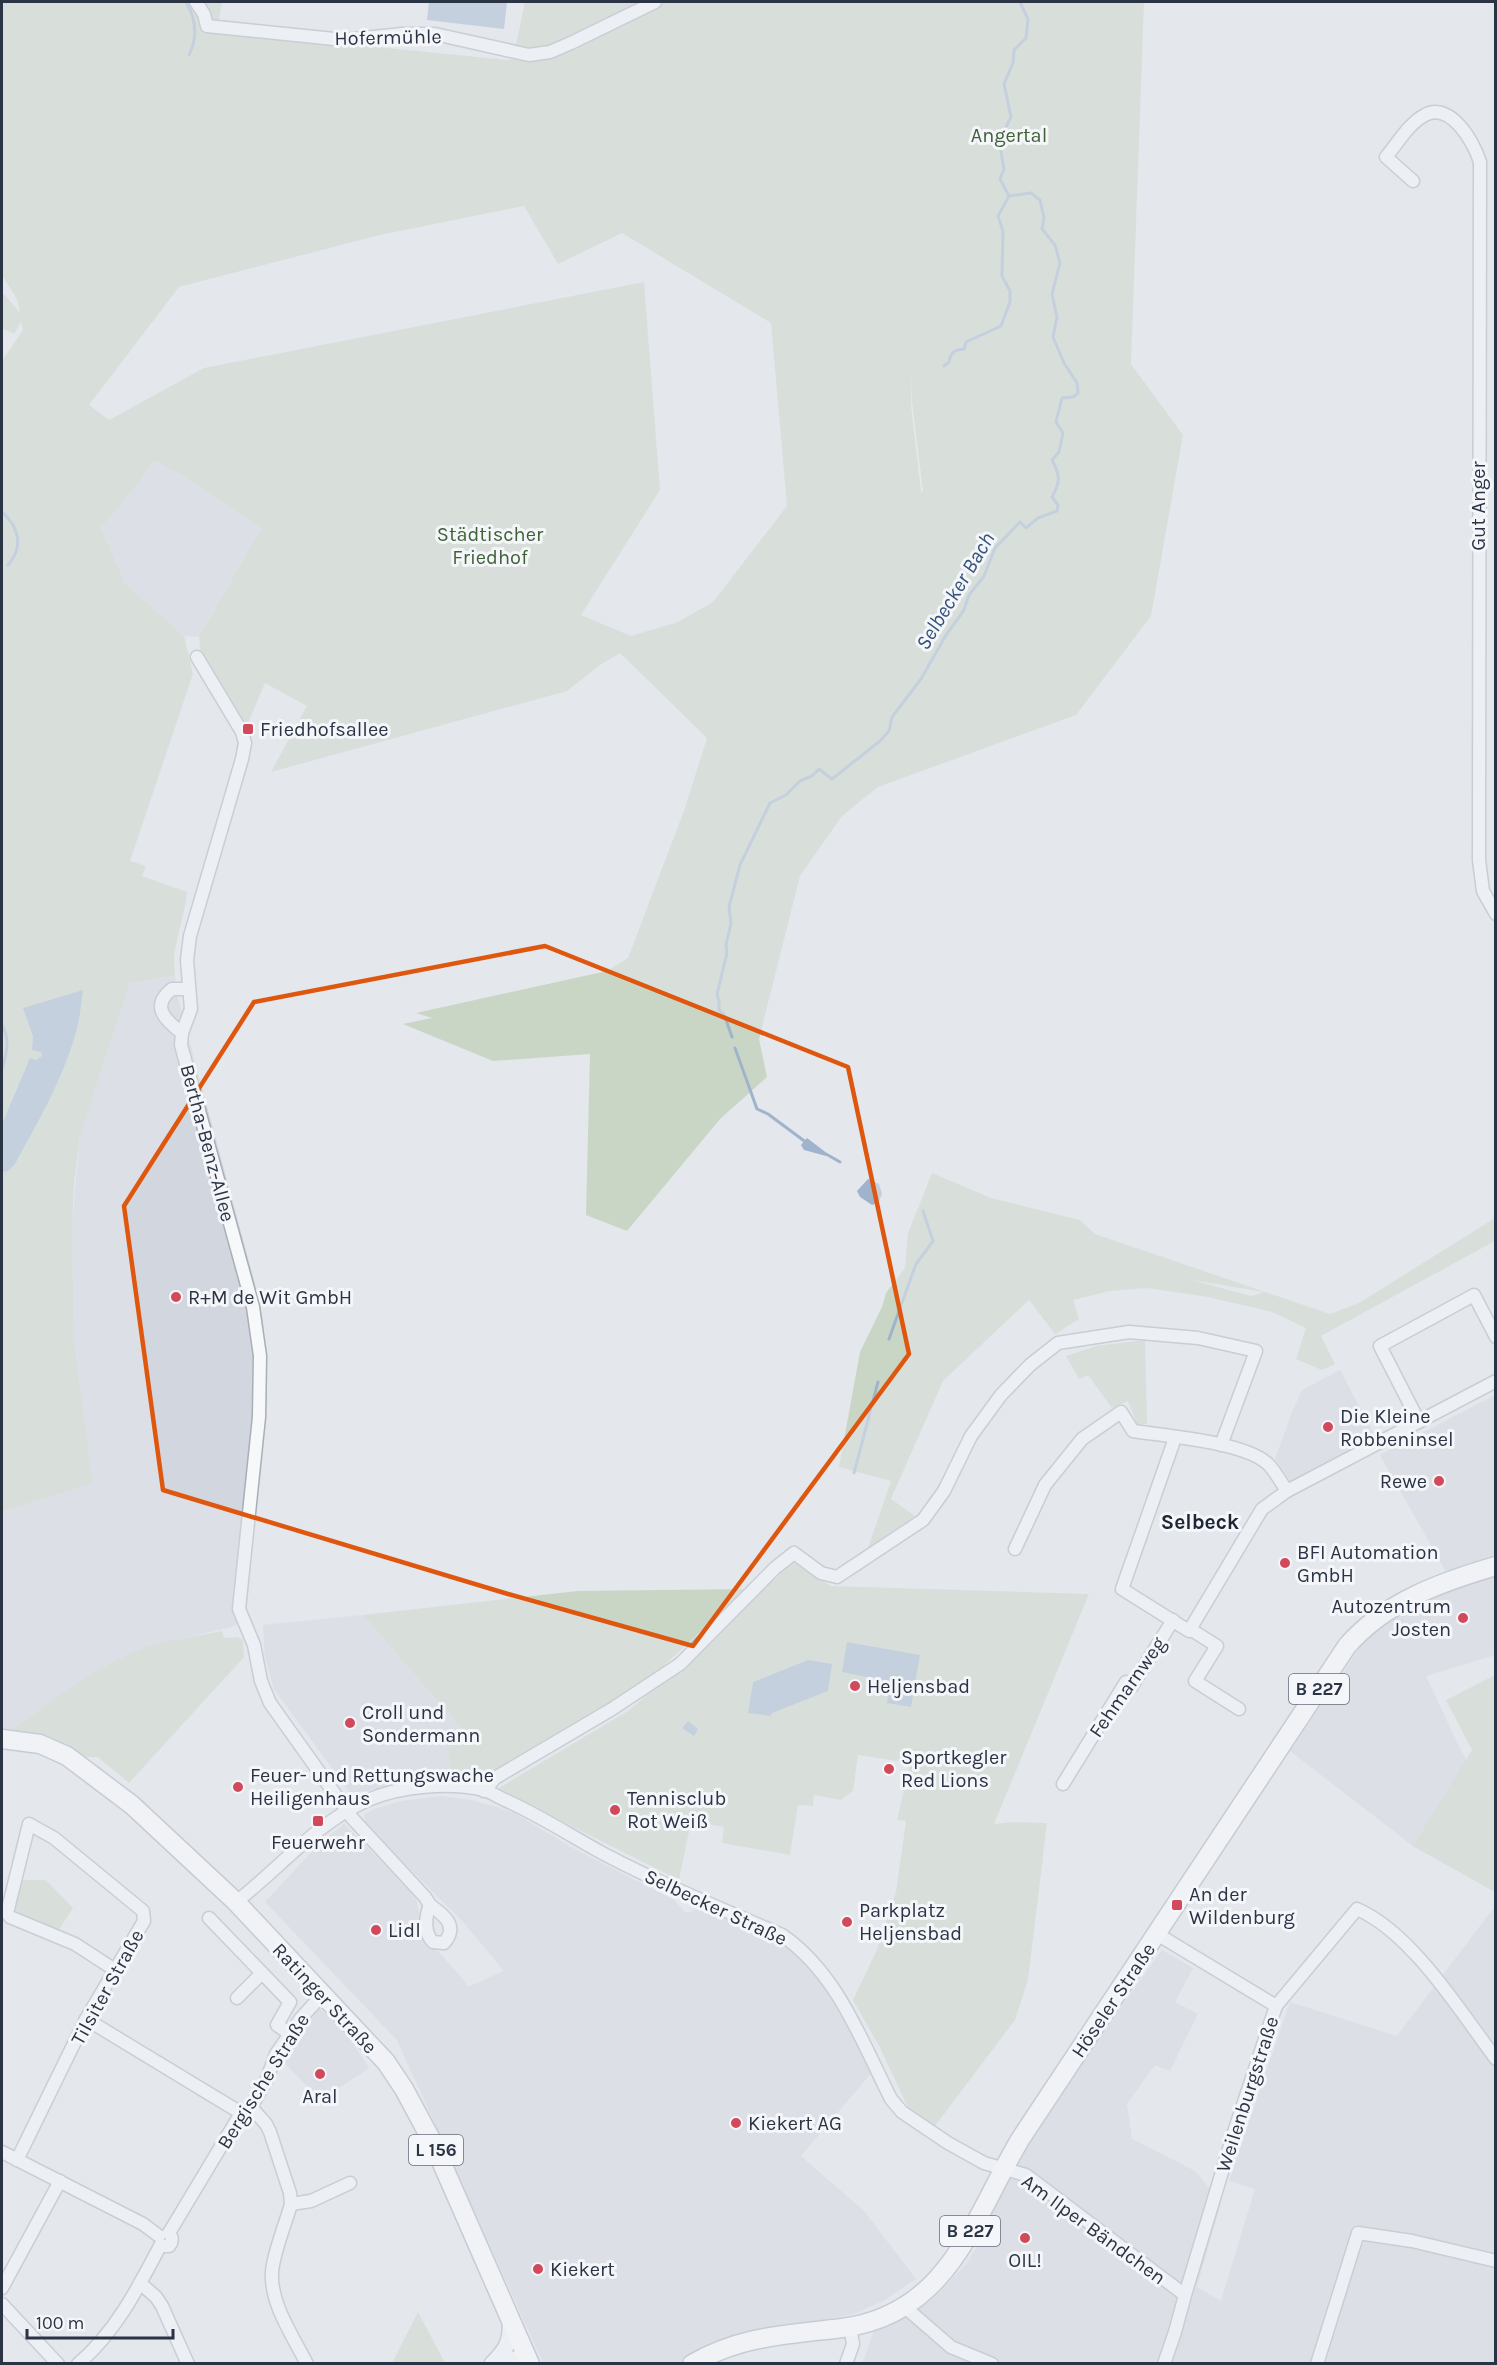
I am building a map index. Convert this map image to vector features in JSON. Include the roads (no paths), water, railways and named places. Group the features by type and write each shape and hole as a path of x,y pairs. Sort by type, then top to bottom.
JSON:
{"main road":[{"name":"Höseler Straße","path":"692,2364 726,2348 768,2336 850,2327 906,2308 930,2288 955,2260 1002,2169 1347,1646 1362,1628 1392,1606 1451,1580 1496,1566"},
{"name":"Ratinger Straße","path":"2,1739 40,1744 80,1764 166,1835 236,1902 386,2062 404,2089 433,2143 528,2364"}],"street":[{"name":"Hofermühle","path":"196,2 204,14 207,26 344,40 402,34 435,34 530,55 550,52 656,2"},
{"name":"Gut Anger","path":"1413,181 1386,157 1425,115 1435,112 1449,117 1469,137 1480,162 1479,860 1483,891 1496,914"},
{"name":"Bertha-Benz-Allee","path":"196,657 242,732 245,749 191,930 187,960 191,1009 182,1033 181,1045 257,1327 260,1356 259,1417 238,1602 242,1618 254,1645 261,1681 270,1702 347,1810 425,1897 429,1905"},
{"path":"182,1033 164,1018 161,1011 162,1002 165,994 172,989 189,989"},
{"path":"1419,1422 1380,1346 1474,1295 1496,1337"},
{"path":"484,1791 495,1778 612,1709 680,1664 775,1568 794,1553 821,1573 837,1577 923,1520 944,1491 971,1436 1001,1395 1030,1365 1058,1343 1129,1332 1198,1338 1256,1351 1221,1445"},
{"path":"1190,1630 1262,1509 1287,1491 1496,1381"},
{"path":"1015,1549 1045,1485 1083,1439 1121,1412 1133,1431 1221,1445 1252,1454 1267,1463 1287,1491"},
{"path":"1175,1438 1122,1589 1218,1646 1195,1681 1239,1709"},
{"name":"Fehmarnweg","path":"1063,1784 1126,1682 1132,1686 1173,1620"},
{"name":"Selbecker Straße","path":"236,1902 313,1834 347,1810 370,1799 397,1790 447,1787 484,1791 517,1805 605,1855 782,1935 795,1944 823,1972 839,1996 891,2099 902,2112 948,2143 1002,2169"},
{"name":"Tilsiter Straße","path":"17,2160 86,2019 116,1970 144,1921 143,1911 54,1838 29,1824 7,1913 10,1917 75,1944 116,1970"},
{"name":"Weilenburgstraße","path":"1164,2364 1234,2132 1276,2006 1357,1909 1376,1917 1416,1955 1496,2059"},
{"path":"209,1918 290,2002 277,2025 290,2034"},
{"path":"1157,1934 1276,2006"},
{"path":"237,1998 262,1973"},
{"name":"Bergische Straße","path":"78,2364 117,2320 140,2283 163,2238 266,2080 276,2054 301,2018 323,1994"},
{"path":"86,2019 246,2110 266,2124 290,2193 291,2205 275,2259 273,2286 279,2308 308,2364"},
{"path":"2,2154 143,2224 163,2238"},
{"name":"Am Ilper Bändchen","path":"1002,2169 1026,2175 1185,2295"},
{"path":"2,2288 60,2181"},
{"path":"291,2205 311,2201 350,2183"},
{"path":"1317,2364 1358,2233 1412,2241 1496,2261"},
{"path":"140,2283 156,2297 162,2306 188,2364"},
{"path":"2,2304 58,2364"},
{"path":"906,2308 951,2348 993,2364"},
{"path":"492,2363 506,2350 510,2342 510,2318"},
{"path":"846,2364 853,2344 850,2327"},
{"path":"492,2363 513,2359 528,2364"}],"water":[{"path":"429,2 507,2 504,29 427,20"},
{"path":"83,990 76,1032 57,1083 15,1164 8,1171 2,1172 2,1124 30,1058 36,1060 42,1056 41,1052 32,1050 33,1036 23,1008"},
{"path":"807,1138 828,1154 826,1156 804,1150 801,1145"},
{"path":"868,1179 879,1184 882,1194 878,1203 872,1205 860,1197 857,1191"},
{"path":"847,1642 920,1655 911,1707 887,1703 890,1682 842,1672"},
{"path":"808,1660 832,1664 828,1691 772,1713 771,1716 748,1713 753,1682"},
{"path":"688,1721 698,1729 694,1736 682,1728"}],"waterway":[{"path":"186,2 195,28 194,42 189,55"},
{"name":"Selbecker Bach","path":"732,1037 724,1014 719,1010 717,994 727,953 726,945 731,923 729,907 740,865 770,803 786,795 800,781 812,776 819,769 832,779 880,741 889,731 892,717 921,679 946,635 964,610 969,595 984,576 995,548 1020,522 1026,528 1038,518 1057,511 1058,505 1052,497 1058,478 1052,460 1059,452 1063,433 1056,422 1062,398 1073,397 1078,393 1077,383 1064,363 1053,337 1057,317 1052,294 1060,263 1055,245 1042,229 1044,218 1040,200 1031,193 1009,196 1000,179 1004,169 999,141 1011,117 1004,84 1013,63 1014,50 1026,38 1028,19 1020,2"},
{"path":"944,366 954,352 964,349 966,342 1001,326 1010,302 1010,291 1002,276 1003,231 998,216 1009,196"},
{"path":"2,512 16,531 18,544 8,565"},
{"path":"2,1025 7,1042 2,1070"},
{"name":"Selbecker Bach","path":"735,1048 757,1109 768,1114 807,1143"},
{"name":"Selbecker Bach","path":"826,1154 840,1162"},
{"name":"Selbecker Bach","path":"889,1339 916,1264 933,1241 923,1211"},
{"name":"Selbecker Bach","path":"854,1473 878,1382"}],"place":[{"name":"Friedhofsallee","path":"248,729"},
{"name":"R+M de Wit GmbH","path":"176,1297"},
{"name":"Die Kleine Robbeninsel","path":"1328,1427"},
{"name":"Rewe","path":"1439,1481"},
{"name":"BFI Automation GmbH","path":"1285,1563"},
{"name":"Autozentrum Josten","path":"1463,1618"},
{"name":"Heljensbad","path":"855,1686"},
{"name":"Croll und Sondermann","path":"350,1723"},
{"name":"Sportkegler Red Lions","path":"889,1769"},
{"name":"Feuer- und Rettungswache Heiligenhaus","path":"238,1787"},
{"name":"Tennisclub Rot Weiß","path":"615,1810"},
{"name":"Feuerwehr","path":"318,1821"},
{"name":"An der Wildenburg","path":"1177,1905"},
{"name":"Parkplatz Heljensbad","path":"847,1922"},
{"name":"Lidl","path":"376,1930"},
{"name":"Aral","path":"320,2074"},
{"name":"Kiekert AG","path":"736,2123"},
{"name":"OIL!","path":"1025,2238"},
{"name":"Kiekert","path":"538,2269"}],"district":[{"name":"Selbeck","path":"1200,1522"}],"park label":[{"name":"Angertal","path":"1009,135"},
{"name":"Städtischer Friedhof","path":"490,546"}]}
